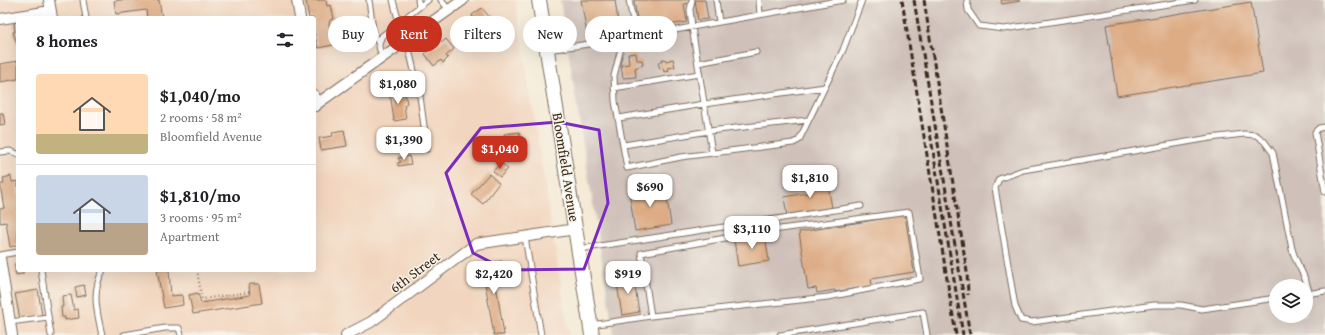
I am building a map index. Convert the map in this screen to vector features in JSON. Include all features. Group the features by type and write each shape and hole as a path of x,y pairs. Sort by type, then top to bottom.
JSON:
{"main road":[{"name":"Bloomfield Avenue","path":"540,0 542,16"},
{"name":"Bloomfield Avenue","path":"547,52 591,330"}],"street":[{"path":"31,16 52,14 49,0"},
{"path":"297,0 300,16"},
{"path":"441,16 463,0"},
{"path":"0,19 16,17"},
{"path":"316,105 392,52"},
{"name":"6th Street","path":"346,335 371,322 476,244 576,229"},
{"path":"0,258 1,273 12,335"}],"lane":[{"path":"83,0 86,16"},
{"path":"369,0 372,16"},
{"path":"393,0 397,16"},
{"path":"418,0 420,7"},
{"path":"408,16 428,0"},
{"path":"441,0 449,10"},
{"path":"629,0 632,16"},
{"path":"692,0 690,10 692,27 712,153"},
{"path":"716,0 719,22"},
{"path":"759,0 760,15"},
{"path":"677,30 844,0"},
{"path":"620,52 614,76 614,88 627,168 712,153 793,143 799,140 843,50 862,0"},
{"path":"967,0 968,10 979,26 1004,29 1195,0"},
{"path":"384,58 379,49 378,43 382,36 386,33"},
{"path":"410,52 420,96 428,149"},
{"path":"698,63 756,52"},
{"path":"614,88 700,74"},
{"path":"619,118 825,87"},
{"path":"624,145 709,131 808,120"},
{"path":"1325,127 1319,128 1315,132 1325,192"},
{"path":"1269,299 1202,309 1180,305 1154,305 1032,322 1021,320 1015,306 995,188 999,179 1023,170 1210,138 1244,134 1256,135 1264,141 1273,153 1292,249 1295,260 1302,269 1306,279"},
{"path":"0,152 10,151 16,153"},
{"path":"579,249 861,206"},
{"path":"591,330 651,316 828,297 920,279 909,212 765,231 641,253 651,316"},
{"path":"525,237 541,335"},
{"path":"0,255 16,252"},
{"path":"41,272 51,335"},
{"path":"102,272 95,290 95,299 102,335"},
{"path":"1313,293 1325,291"},
{"path":"780,335 923,312 927,335"},
{"path":"10,322 48,317"},
{"path":"124,335 165,328 179,328 181,335"}],"path":[{"path":"197,272 202,299 249,292"}],"highlighted area":[{"path":"558,122 599,130 608,203 584,269 506,270 473,253 446,173 481,128"}],"shaded area":[{"path":"0,0 515,0 569,335 0,335"},
{"path":"560,0 1325,0 1325,335 614,335 568,52 577,52 577,16 563,16"}],"building":[{"path":"159,0 162,16 147,16 146,10 116,14 114,1"},
{"path":"326,0 327,6 331,5 333,16 328,16 328,46 318,48 316,40 316,16 309,16 306,1"},
{"path":"581,0 615,0 617,16 585,16 585,23"},
{"path":"634,0 691,0 691,3 684,4 687,22 677,24 677,16 637,16"},
{"path":"695,0 705,0 708,19 698,20"},
{"path":"1001,0 1019,0 1020,1 1002,4"},
{"path":"1251,2 1263,73 1117,96 1106,25"},
{"path":"482,8 489,16 472,16"},
{"path":"16,22 16,41 13,32 15,32 14,23"},
{"path":"446,39 450,44 451,52 446,56 448,58 443,63 441,60 434,66 425,54 427,52 442,52 442,42"},
{"path":"636,53 637,60 642,60 643,65 635,68 636,77 623,78 621,65 629,64 628,54"},
{"path":"662,59 665,59 666,61 673,59 675,67 668,68 669,71 664,72 663,68 660,69 658,62 662,62"},
{"path":"16,61 16,79 0,82 0,64"},
{"path":"395,89 396,94 405,93 407,103 404,105 406,119 394,121 389,90"},
{"path":"0,113 3,113 5,124 0,125"},
{"path":"344,130 347,146 321,150 319,138 333,136 332,132"},
{"path":"519,132 522,145 519,145 521,158 509,160 507,150 504,150 503,143 506,143 504,134"},
{"path":"409,156 411,164 398,166 398,163 401,162 398,158"},
{"path":"501,163 508,169 500,177 493,171"},
{"path":"489,174 499,183 483,204 471,194"},
{"path":"11,176 12,182 16,181 16,246 10,247 6,222 0,223 0,209 4,208 0,184 4,184 3,178"},
{"path":"827,179 832,208 787,216 784,197 808,193 806,182"},
{"path":"665,185 671,225 635,231 629,191"},
{"path":"905,215 914,272 871,279 872,286 835,292 835,290 817,293 816,288 808,289 799,232"},
{"path":"765,235 769,261 738,266 734,240"},
{"path":"502,261 504,270 494,272 504,335 494,335 482,265"},
{"path":"15,264 16,272 23,272 23,274 16,275"},
{"path":"157,272 169,272 171,296 182,295 183,305 164,308"},
{"path":"633,275 639,312 622,315 616,278"},
{"path":"259,284 262,303 193,314 189,295 198,293 201,303 250,295 249,285"},
{"path":"84,285 86,295 77,297 75,287"},
{"path":"38,290 42,315 20,319 15,294"},
{"path":"71,295 74,310 78,309 79,318 65,320 65,317 62,317 62,296"}],"railway":[{"path":"902,0 956,335"},
{"path":"914,0 970,335"},
{"path":"924,0 967,272 968,295"},
{"path":"929,126 963,335"}]}
